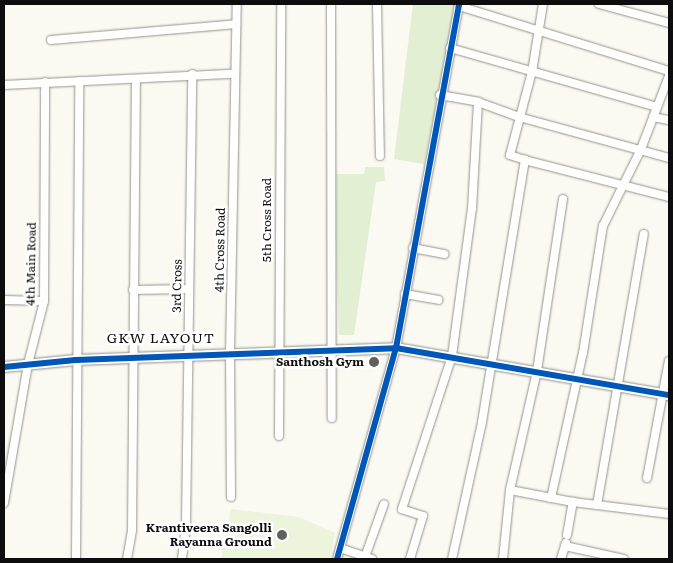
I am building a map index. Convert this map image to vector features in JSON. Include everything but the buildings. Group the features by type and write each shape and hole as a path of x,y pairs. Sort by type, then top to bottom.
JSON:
{"street":[{"name":"4th Cross Road","path":"231,497 230,355 233,74 237,4"},
{"name":"5th Cross Road","path":"279,436 281,4"},
{"path":"331,4 329,184 334,350 332,418"},
{"path":"377,4 380,156"},
{"path":"543,4 532,72 510,154 524,160 669,197"},
{"path":"599,4 669,23"},
{"path":"337,559 396,348 440,95 459,5 669,71"},
{"path":"51,40 236,24"},
{"path":"450,48 656,107"},
{"path":"4,85 136,79 192,74 233,74"},
{"name":"3rd Cross","path":"182,559 186,524 186,356 192,74"},
{"path":"551,498 577,380 603,226 641,150 669,77"},
{"path":"128,559 132,530 132,358 136,79"},
{"path":"76,559 79,81"},
{"name":"4th Main Road","path":"4,503 5,482 28,364 44,301 45,82"},
{"path":"440,95 478,102 519,117 669,158"},
{"path":"410,559 423,516 402,509 452,356 471,219 478,102"},
{"path":"653,117 669,120"},
{"path":"452,559 492,362 524,160"},
{"path":"503,559 510,490 538,371 563,200"},
{"path":"597,505 620,387 644,234"},
{"path":"413,248 444,254"},
{"path":"133,290 188,289"},
{"path":"405,294 438,300"},
{"path":"4,300 44,301"},
{"path":"4,366 76,360 396,348 492,362 577,380 667,394"},
{"path":"647,478 667,394 669,361"},
{"path":"510,490 573,502 669,514"},
{"path":"561,559 573,502"},
{"path":"340,548 369,558 384,504"},
{"path":"566,541 624,559"}],"green space":[{"path":"413,4 457,4 424,164 394,159"},
{"path":"365,167 384,167 385,181 376,182 354,335 339,335 333,174 364,174"},
{"name":"Krantiveera Sangolli Rayanna Ground","path":"231,509 299,517 335,533 330,559 221,559"}],"cycle path":[{"path":"337,559 396,348 459,4"},
{"path":"4,367 76,360 396,348 669,395"}],"place":[{"name":"Santhosh Gym","path":"374,362"},
{"name":"Krantiveera Sangolli Rayanna Ground","path":"282,535"}],"district":[{"name":"GKW LAYOUT","path":"161,337"}]}
